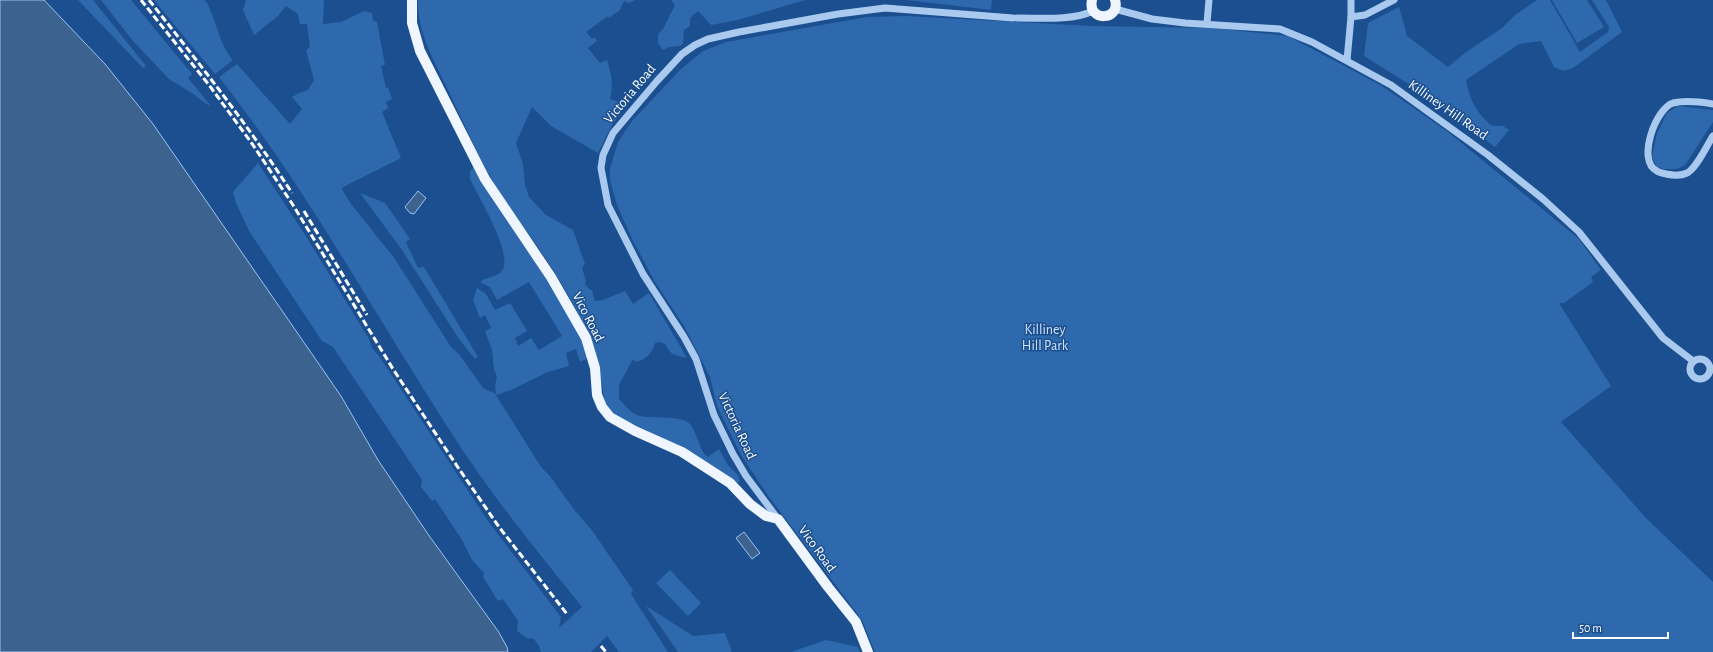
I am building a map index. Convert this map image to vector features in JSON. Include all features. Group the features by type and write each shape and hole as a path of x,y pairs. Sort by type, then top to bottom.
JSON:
{"main road":[{"name":"Vico Road","path":"412,0 412,22 420,51 485,179 551,277 586,338 595,368 597,395 602,407 610,416 635,431 682,452 730,483 750,504 766,516 778,519 856,622 868,652"},
{"path":"1092,0 1093,11 1098,15 1106,16 1113,13 1115,4"}],"street":[{"path":"1207,24 1209,0"},
{"path":"1347,60 1352,17 1351,0"},
{"path":"1352,17 1365,15 1394,0"},
{"name":"Killiney Hill Road","path":"1115,4 1152,19 1280,29 1312,42 1347,60 1391,86 1488,155 1543,199 1579,232 1663,338 1693,361"},
{"name":"Victoria Road","path":"778,519 746,476 733,454 714,415 693,354 684,337 643,274 608,204 602,168 603,155 613,133 624,118 682,54 695,45 708,39 746,30 885,8 1015,18 1076,16 1093,11"},
{"path":"1713,104 1693,102 1672,104 1662,113 1652,132 1648,144 1648,157 1651,166 1656,171 1672,175 1687,173 1695,165 1713,136"},
{"path":"1700,358 1706,360 1712,371 1704,379 1696,378 1690,370 1693,361 1700,358"}],"green space":[{"path":"78,0 93,0 146,66 143,68"},
{"path":"101,0 131,0 192,74 188,78 211,106 169,79 133,41"},
{"path":"154,0 205,0 224,46 233,60 215,74"},
{"path":"246,0 324,0 323,24 341,22 364,11 372,13 373,20 377,22 385,65 381,66 386,88 388,87 392,99 386,102 388,108 382,112 401,158 343,187 342,189 351,204 395,259 451,347 459,354 483,388 496,394 495,385 497,377 494,369 492,350 485,331 491,328 485,315 480,318 473,300 477,288 486,294 495,310 510,303 527,331 515,338 518,346 531,338 539,350 562,336 529,282 497,300 490,287 480,282 500,273 504,263 503,252 494,225 470,179 470,172 473,167 549,279 583,339 589,358 580,362 576,349 566,353 569,366 548,372 511,390 496,395 541,467 550,476 575,511 591,529 633,590 631,594 668,652 619,652 607,636 591,652 541,652 534,639 527,638 517,631 518,621 503,599 498,601 483,577 484,573 472,560 462,540 435,499 432,501 421,487 422,480 333,347 322,341 249,231 236,203 233,192 258,163 307,238 369,339 372,348 379,356 488,521 561,617 559,628 582,607 482,479 423,389 340,253 282,163 219,77 237,64 290,124 302,109 292,97 308,90 314,80 306,50 310,47 307,24 300,24 298,14 286,6 278,16 254,35 243,10"},
{"path":"418,0 635,0 629,3 624,1 620,10 609,18 608,16 586,32 592,39 594,37 597,41 588,48 600,63 607,60 612,79 610,99 618,102 620,111 598,153 551,126 532,107 516,143 523,164 525,184 529,197 546,215 573,230 585,264 582,268 586,281 585,284 592,290 595,301 603,300 625,291 633,304 649,293 687,358 673,354 662,342 655,343 651,353 646,357 636,362 633,359 619,385 619,399 628,409 637,415 645,417 673,418 689,423 705,454 708,457 719,449 728,465 738,475 740,481 738,483 613,415 604,398 599,368 587,332 570,298 535,243 503,198 480,158 427,46 420,23"},
{"path":"671,0 805,0 738,20 711,25 698,11 690,18 690,26 684,30 683,44 663,50 658,43 658,34 663,29 675,5"},
{"path":"907,0 992,0 991,10"},
{"path":"1537,0 1550,0 1580,52 1608,32 1609,27 1592,0 1606,0 1622,32 1573,68 1563,71 1554,67 1541,41 1519,44 1466,80 1474,106 1482,116 1492,126 1503,126 1509,130 1495,147 1423,93 1364,56 1368,23 1399,7 1407,36 1448,67 1466,52 1502,28 1515,15"},
{"path":"1552,0 1587,0 1604,27 1577,43"},
{"name":"Killiney Hill Park","path":"906,16 1092,26 1212,28 1288,36 1382,86 1448,132 1579,239 1601,270 1591,277 1593,282 1564,303 1559,303 1611,386 1561,422 1646,518 1713,582 1713,652 875,652 862,620 769,497 741,455 717,406 710,377 684,326 655,282 633,241 617,205 610,180 610,168 618,142 632,121 680,70 703,51 726,42 867,17"},
{"path":"1678,106 1713,110 1713,122 1685,165 1677,169 1663,169 1656,166 1652,156 1657,133 1667,113"},
{"path":"360,193 385,203 410,239 406,242 418,268 424,267 478,357 475,359 459,339 402,250"},
{"path":"670,570 701,603 688,616 656,583"},
{"path":"646,606 693,636 725,633 732,652 678,652"},
{"path":"826,640 858,647 860,652 791,652"}],"shaded area":[{"path":"0,0 44,0 105,64 153,124 341,396 378,460 430,537 498,631 507,647 508,652 0,652"},
{"path":"418,191 426,198 414,214 410,213 405,207"},
{"path":"744,532 760,553 752,559 736,538"}],"railway":[{"path":"141,0 209,85 253,145 293,205 393,369 457,466 499,527 567,614"},
{"path":"149,0 241,119 292,193"},
{"path":"304,211 367,315"},
{"path":"601,646 606,652"}]}
